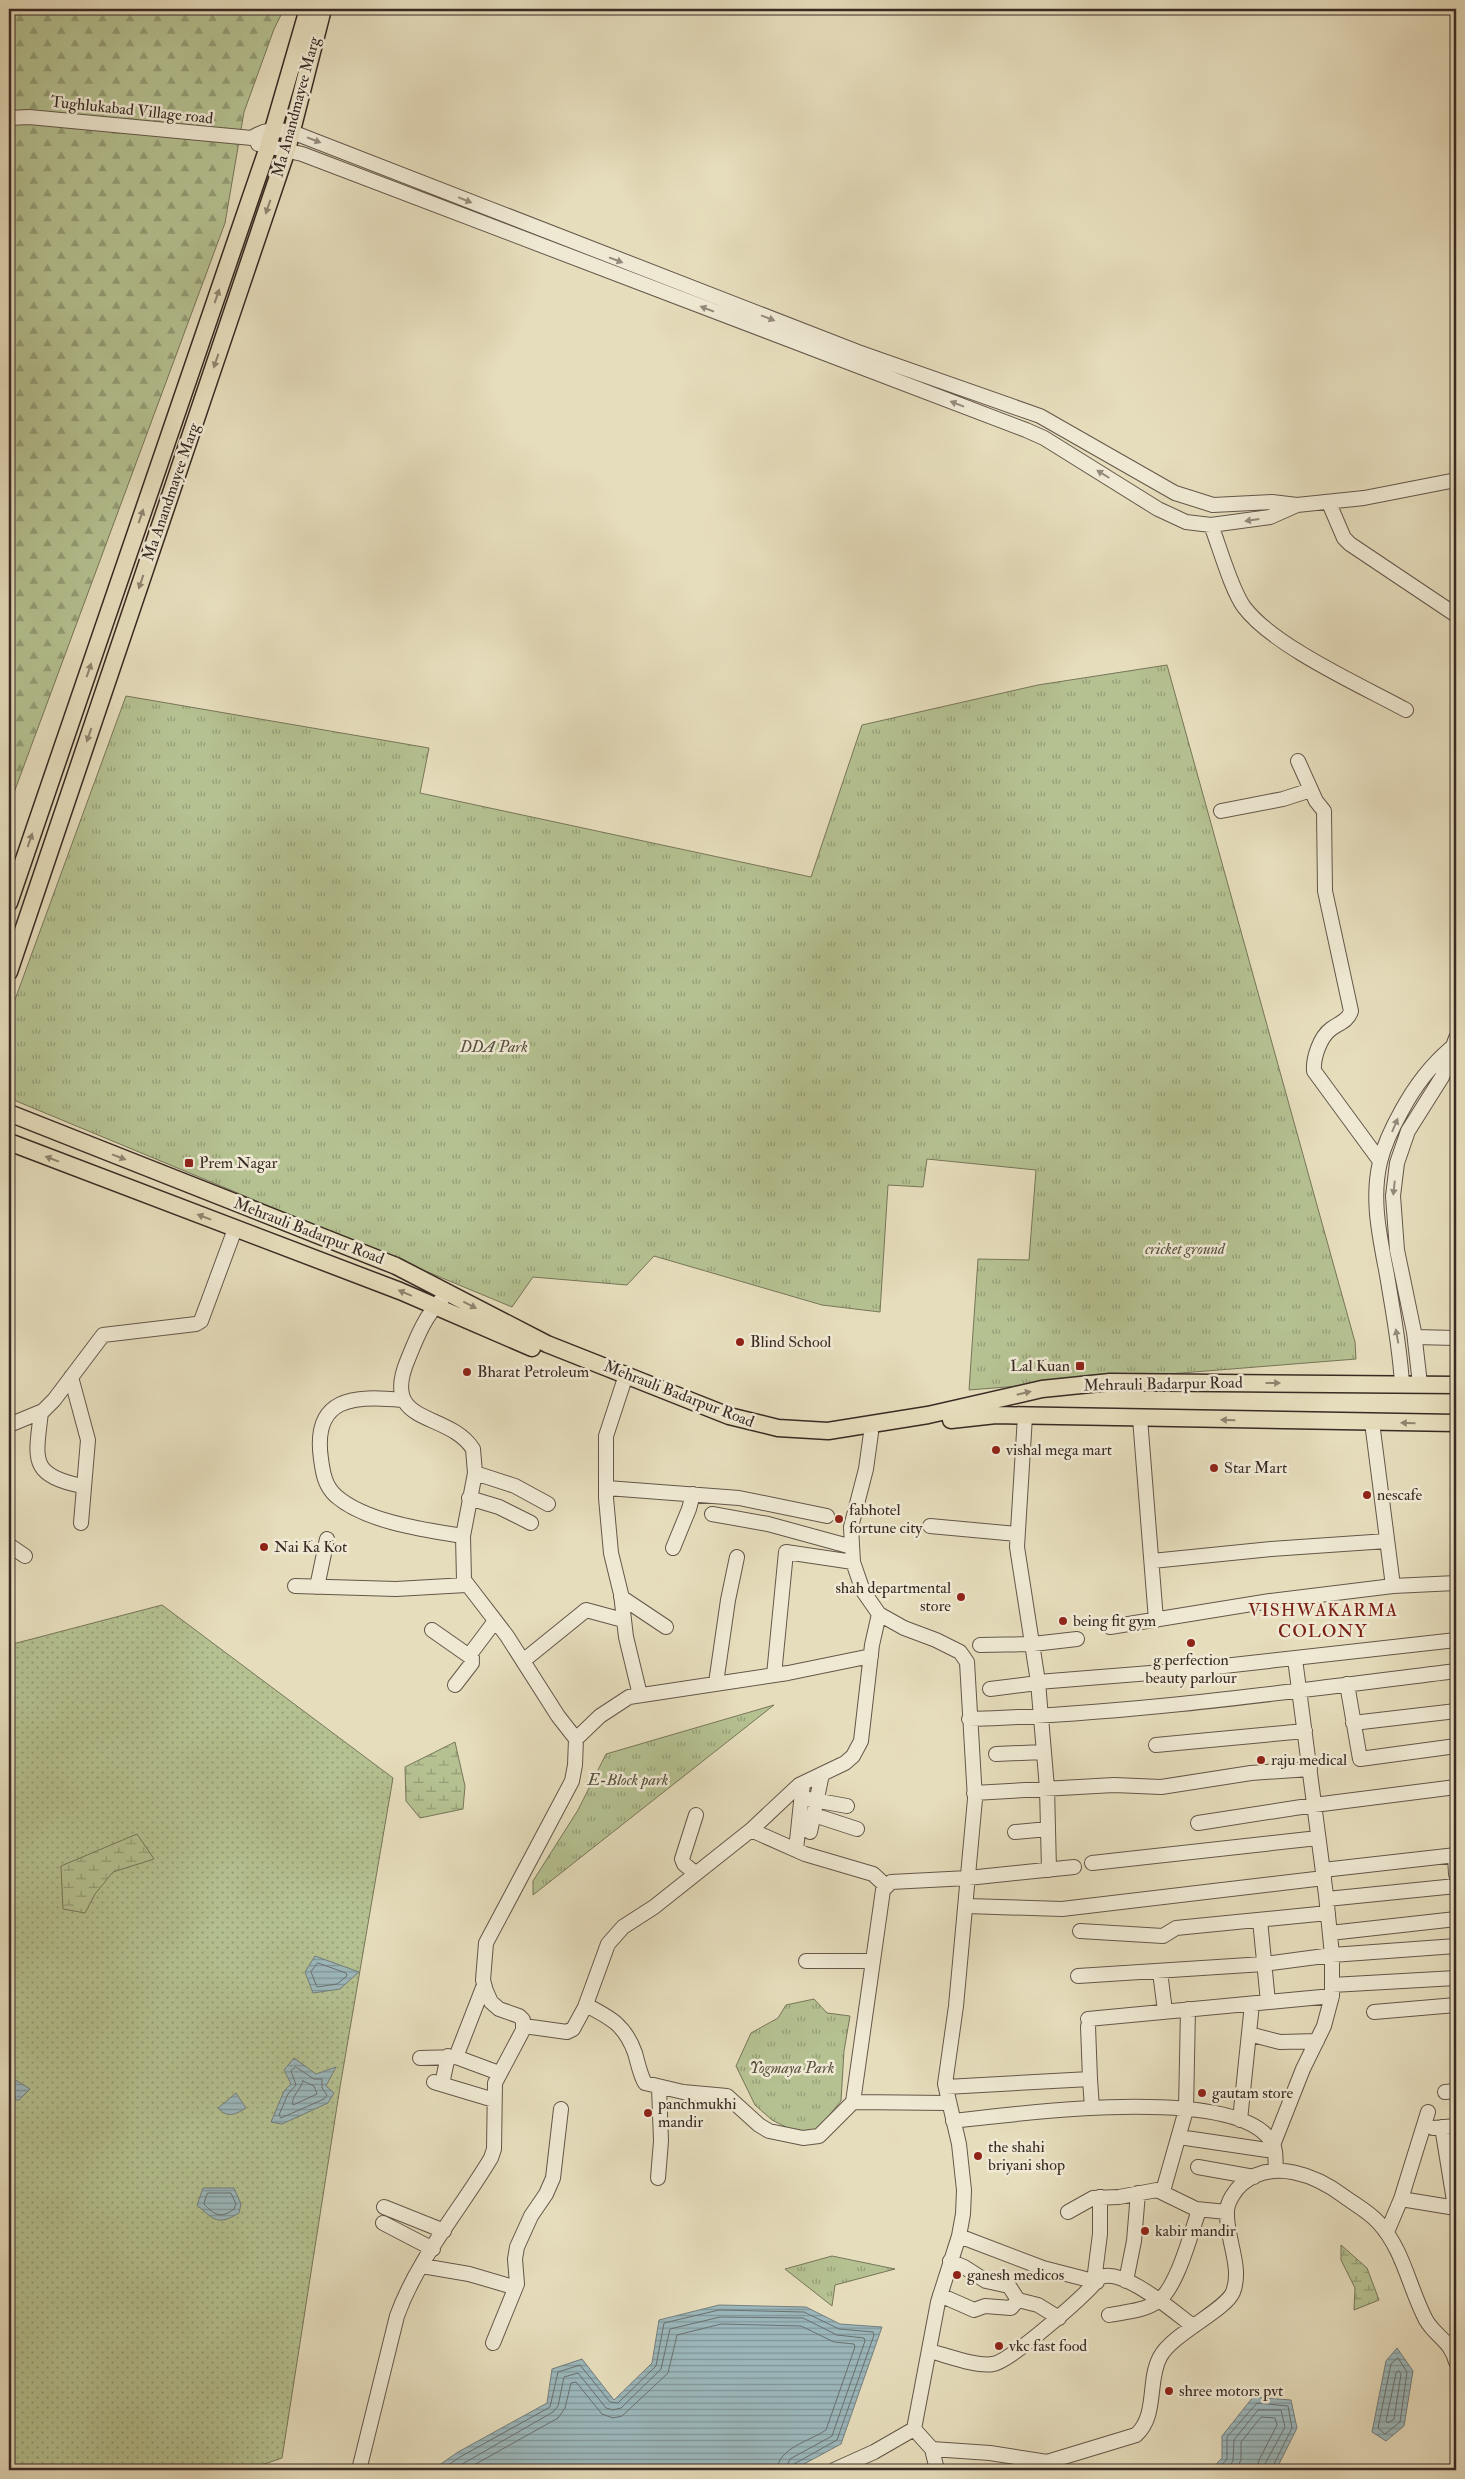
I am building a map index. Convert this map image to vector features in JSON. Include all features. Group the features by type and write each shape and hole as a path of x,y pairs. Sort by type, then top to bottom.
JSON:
{"main road":[{"name":"Ma Anandmayee Marg","path":"9,903 268,147 308,9"},
{"name":"Ma Anandmayee Marg","path":"9,972 287,150 322,9"},
{"name":"Mehrauli Badarpur Road","path":"9,1113 396,1266 547,1344 624,1380 735,1428 773,1437 806,1442 971,1417 1042,1389 1110,1382 1456,1385"},
{"name":"Mehrauli Badarpur Road","path":"9,1142 391,1288 624,1380 753,1424 802,1431 828,1431 995,1408 1024,1416 1456,1424"}],"street":[{"name":"Tughlukabad Village road","path":"9,118 29,117 252,138"},
{"path":"1297,505 1270,517 1211,525 1186,522 1158,509 1044,438 1026,430 287,150 256,143 252,138 265,130 273,129 292,132 858,352 1040,416 1174,493 1191,500 1213,505 1272,502 1297,505 1330,503 1456,480"},
{"path":"1330,503 1344,538 1350,544 1456,615"},
{"path":"1211,525 1241,602 1255,619 1280,639 1406,710"},
{"path":"1298,761 1311,790 1324,811 1325,891 1352,1011 1346,1020 1332,1028 1322,1039 1313,1066 1314,1071 1380,1161"},
{"path":"1221,811 1283,799 1311,790"},
{"path":"1402,1384 1399,1346 1377,1214 1380,1161 1407,1101 1425,1075 1454,1043"},
{"path":"1420,1384 1415,1337 1393,1215 1395,1176 1397,1162 1408,1131 1442,1077 1454,1043"},
{"path":"9,1425 41,1412 54,1400 103,1335 196,1324 201,1321 235,1229"},
{"path":"402,1400 400,1394 402,1372 422,1328 435,1306 447,1293"},
{"path":"1415,1337 1456,1338"},
{"path":"71,1376 87,1432 80,1523"},
{"path":"624,1380 606,1436 608,1528 621,1597 623,1620 640,1695"},
{"path":"463,1536 377,1517 354,1508 337,1497 325,1482 319,1434 321,1423 328,1413 353,1398 369,1397 402,1400 471,1444 475,1456 475,1473 463,1536 463,1576 466,1585 495,1621 558,1716 576,1739 576,1765 572,1781 486,1943 484,1985 438,2083 494,2100"},
{"path":"41,1412 37,1453 39,1464 59,1482 82,1486"},
{"path":"1024,1416 1017,1554 1034,1644 1038,1683 1047,1788 1049,1870"},
{"path":"1140,1418 1156,1620"},
{"path":"1372,1422 1393,1586"},
{"path":"834,2470 874,2452 914,2429 940,2296 959,2236 964,2190 959,2144 948,2103 946,2087 966,1906 974,1793 966,1662 964,1657 936,1640 904,1628 879,1614 863,1591 853,1562 851,1527 866,1469 871,1433"},
{"path":"475,1473 514,1486 548,1504"},
{"path":"607,1488 755,1500 827,1516"},
{"path":"673,1548 693,1494"},
{"path":"470,1498 499,1507 531,1523"},
{"path":"712,1514 768,1524 852,1547"},
{"path":"930,1526 1017,1534"},
{"path":"317,1587 326,1539"},
{"path":"1152,1561 1271,1549 1387,1541"},
{"path":"9,1545 25,1556"},
{"path":"774,1675 786,1552 853,1562"},
{"path":"716,1683 728,1600 737,1557"},
{"path":"1110,1627 1222,1607 1393,1586 1456,1583"},
{"path":"295,1586 396,1589 466,1585"},
{"path":"621,1597 666,1627"},
{"path":"523,1661 586,1610 623,1620"},
{"path":"524,2026 570,2031 576,2025 586,2005 608,1944 615,1935 751,1830 803,1783 845,1763 860,1748 871,1656 879,1614"},
{"path":"455,1685 472,1663 472,1653 495,1621"},
{"path":"432,1630 472,1658"},
{"path":"980,1645 1034,1644 1077,1639"},
{"path":"990,1690 1038,1683 1295,1659 1456,1640"},
{"path":"576,1739 613,1706 629,1697 774,1675 871,1656"},
{"path":"1276,2171 1273,2145 1303,2068 1329,2013 1332,1991 1332,1955 1327,1906 1295,1659"},
{"path":"969,1719 1040,1717 1300,1691 1456,1671"},
{"path":"1347,1684 1360,1759 1456,1746"},
{"path":"1353,1723 1456,1711"},
{"path":"1156,1745 1305,1731"},
{"path":"996,1754 1043,1752"},
{"path":"974,1793 1114,1785 1161,1786 1251,1773 1310,1768"},
{"path":"810,1832 822,1774"},
{"path":"796,1850 803,1783"},
{"path":"1198,1824 1314,1805 1456,1787"},
{"path":"801,1798 847,1806"},
{"path":"695,1873 684,1864 682,1859 696,1815"},
{"path":"814,1815 857,1829"},
{"path":"1015,1832 1048,1829"},
{"path":"751,1830 796,1850 873,1874 886,1886"},
{"path":"1092,1863 1318,1838"},
{"path":"966,1906 1062,1909 1456,1855 1456,1874"},
{"path":"586,2005 618,2023 634,2050 643,2081 659,2087 727,2096 759,2125 769,2131 802,2138 813,2138 825,2132 853,2102 883,1890 886,1886 891,1882 968,1878 1074,1867"},
{"path":"1080,1932 1163,1936 1176,1928 1260,1920 1327,1906 1456,1886"},
{"path":"1330,1933 1456,1919"},
{"path":"1260,1920 1268,2002"},
{"path":"1078,1976 1264,1964 1332,1955 1456,1946"},
{"path":"806,1962 873,1961"},
{"path":"1160,1972 1165,2012"},
{"path":"1092,2108 1088,2023 1188,2009 1268,2002 1332,1991 1456,1978"},
{"path":"359,2470 397,2316 404,2297 491,2158 494,2149 495,2083 524,2026 519,2016 499,2009 491,2002 484,1985"},
{"path":"1240,2120 1252,2004"},
{"path":"1374,2012 1456,2005"},
{"path":"1163,2191 1186,2110 1188,2009"},
{"path":"1249,2034 1280,2042 1317,2041"},
{"path":"420,2058 452,2056 499,2073"},
{"path":"946,2087 1090,2079"},
{"path":"658,2178 661,2141 659,2087"},
{"path":"853,2102 948,2103"},
{"path":"953,2121 1092,2108 1186,2110 1221,2113 1240,2120 1263,2132 1273,2145"},
{"path":"493,2343 517,2284 515,2259 517,2248 531,2216 546,2194 553,2178 561,2109"},
{"path":"1387,2232 1400,2199 1428,2112"},
{"path":"1400,2199 1456,2208 1449,2126 1423,2128"},
{"path":"1179,2137 1263,2151 1273,2145"},
{"path":"1198,2167 1254,2177"},
{"path":"932,2450 990,2453 1048,2462 1136,2435 1146,2423 1160,2358 1164,2350 1229,2299 1233,2292 1234,2266 1227,2212 1236,2189 1267,2171 1292,2172 1311,2177 1340,2193 1377,2221 1387,2232 1400,2257 1425,2318 1433,2329 1448,2342 1456,2362"},
{"path":"1068,2212 1086,2200 1157,2190 1163,2191 1199,2210 1227,2212"},
{"path":"1126,2280 1134,2240 1138,2193"},
{"path":"1095,2281 1100,2234 1100,2197"},
{"path":"384,2207 444,2231"},
{"path":"1109,2315 1133,2310 1159,2301 1181,2265 1199,2210"},
{"path":"383,2223 433,2249"},
{"path":"959,2236 1043,2268 1095,2281"},
{"path":"950,2261 986,2280 1009,2286 1018,2300 1038,2305 1059,2318"},
{"path":"422,2266 469,2274 510,2286 517,2284"},
{"path":"929,2351 994,2364 1059,2318 1095,2281 1106,2276 1126,2280 1193,2326"},
{"path":"940,2296 974,2310 986,2306 1011,2308 1018,2300"},
{"path":"914,2429 932,2450 937,2470"}],"green space":[{"path":"9,9 284,9 274,29 244,112 225,223 9,806"},
{"name":"DDA Park","path":"1167,665 1355,1342 1356,1359 969,1390 978,1259 1029,1260 1036,1170 927,1159 923,1187 888,1185 880,1312 822,1305 654,1256 627,1285 533,1277 512,1307 9,1098 9,1016 126,696 429,748 420,793 811,877 862,725 1038,685"},
{"path":"162,1605 393,1778 340,2087 282,2458 247,2470 9,2470 9,1645"},
{"name":"E-Block park","path":"774,1705 533,1895 533,1881 578,1810 606,1754"},
{"path":"455,1742 465,1786 463,1809 420,1818 406,1801 405,1767"},
{"path":"137,1834 154,1859 113,1872 95,1894 85,1913 63,1909 61,1866"},
{"name":"Yogmaya Park","path":"814,1999 827,2013 850,2016 844,2051 841,2101 817,2130 805,2132 792,2130 772,2120 755,2105 736,2066 751,2033 778,2018 786,2005"},
{"path":"1341,2245 1367,2268 1379,2300 1354,2310 1355,2288 1341,2260"},
{"path":"832,2256 895,2269 835,2285 832,2306 785,2269"}],"water":[{"path":"315,1956 359,1972 340,1989 313,1993 305,1972"},
{"path":"294,2058 316,2074 336,2067 326,2086 334,2093 328,2103 282,2124 271,2122 284,2091 291,2084 284,2070"},
{"path":"9,2076 30,2089 19,2100 9,2100"},
{"path":"236,2093 246,2108 228,2114 218,2108"},
{"path":"203,2188 234,2188 241,2204 239,2213 221,2220 212,2218 197,2205"},
{"path":"719,2305 806,2307 840,2324 882,2327 841,2444 793,2470 432,2470 458,2452 547,2403 552,2369 582,2359 614,2400 652,2363 659,2320"},
{"path":"1397,2348 1413,2371 1404,2426 1386,2441 1372,2432 1386,2361"},
{"path":"1253,2397 1291,2400 1297,2428 1276,2470 1211,2470 1222,2458 1222,2436"}],"place":[{"name":"Prem Nagar","path":"189,1163"},
{"name":"Blind School","path":"740,1342"},
{"name":"Lal Kuan","path":"1080,1366"},
{"name":"Bharat Petroleum","path":"467,1372"},
{"name":"vishal mega mart","path":"996,1450"},
{"name":"Star Mart","path":"1214,1468"},
{"name":"nescafe","path":"1367,1495"},
{"name":"fabhotel fortune city","path":"839,1519"},
{"name":"Nai Ka Kot","path":"264,1547"},
{"name":"shah departmental store","path":"961,1597"},
{"name":"being fit gym","path":"1063,1621"},
{"name":"g perfection beauty parlour","path":"1191,1643"},
{"name":"raju medical","path":"1261,1760"},
{"name":"gautam store","path":"1202,2093"},
{"name":"panchmukhi mandir","path":"648,2113"},
{"name":"the shahi briyani shop","path":"978,2156"},
{"name":"kabir mandir","path":"1145,2231"},
{"name":"ganesh medicos","path":"957,2275"},
{"name":"vkc fast food","path":"999,2346"},
{"name":"shree motors pvt","path":"1169,2391"}],"district":[{"name":"VISHWAKARMA COLONY","path":"1323,1620"}],"park label":[{"name":"cricket ground","path":"1185,1249"}]}
